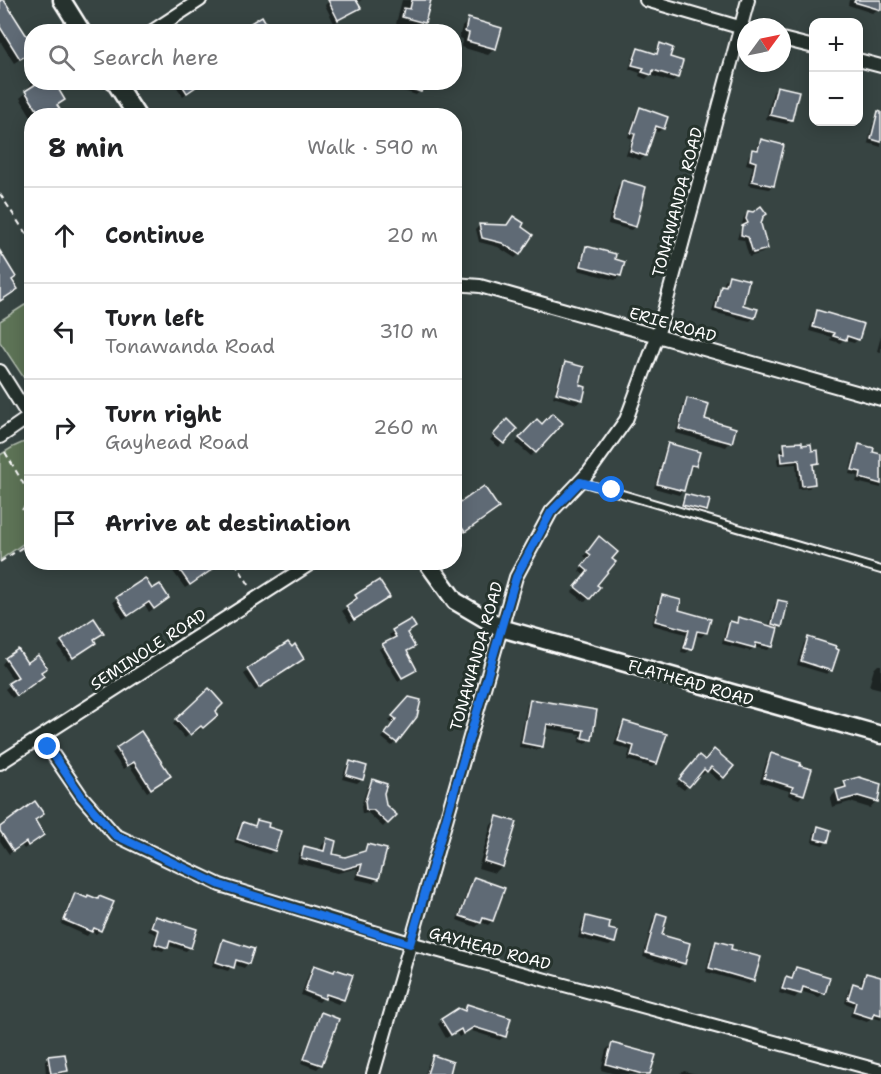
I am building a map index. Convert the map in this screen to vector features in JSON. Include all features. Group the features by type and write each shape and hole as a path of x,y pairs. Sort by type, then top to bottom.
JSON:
{"street":[{"path":"63,0 77,24"},
{"path":"162,24 200,0"},
{"path":"646,0 737,27"},
{"name":"TONAWANDA ROAD","path":"746,18 748,0"},
{"path":"791,41 809,46"},
{"name":"TONAWANDA ROAD","path":"373,1074 516,577 551,512 580,482 626,420 657,337 737,54"},
{"path":"863,61 881,66"},
{"path":"120,90 132,108"},
{"name":"ERIE ROAD","path":"462,285 480,286 881,399"},
{"path":"0,371 24,408"},
{"path":"0,437 24,421"},
{"name":"SEMINOLE ROAD","path":"0,764 301,570"},
{"name":"FLATHEAD ROAD","path":"433,570 454,601 501,628 881,735"},
{"name":"GAYHEAD ROAD","path":"41,737 82,797 115,835 220,885 410,944 881,1071"}],"lane":[{"path":"580,482 881,570"}],"path":[{"path":"0,194 24,231"},
{"path":"5,452 24,485"},
{"path":"0,562 24,546"},
{"path":"240,570 257,598"}],"green space":[{"path":"24,306 24,378 0,342 0,321"},
{"path":"24,442 24,543 0,560 0,455"}],"building":[{"path":"0,0 4,0 24,31 24,57 20,59 0,27"},
{"path":"328,0 356,0 361,8 338,20"},
{"path":"412,0 431,0 425,23 402,17 404,8 410,9"},
{"path":"855,0 881,0 881,10 854,2"},
{"path":"262,16 267,24 249,24"},
{"path":"468,18 502,28 496,49 467,41 469,33 465,32"},
{"path":"660,43 673,48 670,57 683,61 678,78 653,70 652,75 642,72 644,68 632,65 638,48 657,54"},
{"path":"777,86 799,91 792,120 770,115"},
{"path":"59,90 65,100 57,105 59,108 36,108 25,91"},
{"path":"640,107 668,117 664,129 656,126 646,156 630,151 635,134 631,133"},
{"path":"878,111 881,112 881,142 871,139"},
{"path":"761,139 784,145 774,186 752,181 756,162 750,160 752,149 758,150"},
{"path":"622,180 646,187 636,227 612,220"},
{"path":"761,206 767,214 763,217 761,224 768,249 753,253 748,237 741,235 742,226 748,223 746,219 748,211 753,212"},
{"path":"513,216 524,223 522,227 533,235 520,255 502,243 482,238 479,224 507,225"},
{"path":"586,246 616,254 615,259 625,262 621,276 581,266"},
{"path":"0,251 16,277 12,280 18,289 0,301"},
{"path":"729,275 749,280 743,305 758,309 755,318 716,308 721,285 726,286"},
{"path":"817,310 864,324 859,340 847,336 846,340 833,336 834,333 813,327"},
{"path":"565,362 584,367 580,385 586,387 583,400 556,393"},
{"path":"687,398 709,404 705,419 736,428 732,443 679,429"},
{"path":"552,413 563,423 536,453 519,438 537,419 542,424"},
{"path":"507,419 517,429 504,444 493,435"},
{"path":"802,442 802,445 811,444 812,451 818,450 819,463 813,464 815,484 802,486 799,460 782,462 781,453 785,453 784,443"},
{"path":"668,443 700,452 696,466 691,465 684,491 657,484"},
{"path":"859,444 874,448 873,452 881,454 881,484 860,478 861,472 852,470"},
{"path":"484,486 499,508 465,532 462,528 462,501"},
{"path":"685,494 710,500 707,511 682,505"},
{"path":"599,536 618,552 612,559 616,562 597,585 600,587 590,599 575,587 588,571 582,566 591,555 587,552"},
{"path":"180,570 212,570 190,585"},
{"path":"145,578 152,589 160,584 169,598 154,609 149,602 128,616 116,597"},
{"path":"379,580 390,597 354,620 346,606 357,598 355,595"},
{"path":"662,595 681,600 679,610 711,619 707,633 697,631 692,650 684,648 689,630 655,621"},
{"path":"778,600 788,602 782,627 772,624"},
{"path":"738,617 778,628 773,647 756,643 755,648 725,640 730,621 737,623"},
{"path":"94,618 104,633 94,639 96,643 73,658 61,641"},
{"path":"411,619 416,627 407,633 415,647 407,651 417,670 402,678 382,644 396,637 392,630"},
{"path":"808,637 836,646 835,648 839,650 832,671 801,661"},
{"path":"288,642 292,647 295,644 304,659 259,688 247,669"},
{"path":"18,649 27,663 38,655 47,668 41,672 44,676 17,696 8,683 18,677 5,658"},
{"path":"209,688 223,704 216,711 218,715 203,728 201,726 190,735 176,719"},
{"path":"409,697 421,700 417,717 397,743 385,734 396,719 392,716"},
{"path":"530,699 597,710 592,740 582,738 584,730 547,724 543,747 522,743"},
{"path":"624,721 667,734 657,764 631,756 634,746 618,741"},
{"path":"141,731 171,776 151,789 134,762 127,766 116,748"},
{"path":"714,749 734,766 724,778 711,767 707,772 704,769 689,787 679,779 699,755 705,760"},
{"path":"771,753 812,769 804,795 791,791 793,787 764,778"},
{"path":"350,761 367,766 363,780 346,775"},
{"path":"859,777 881,784 878,802 858,796 839,801 836,790 846,787 844,781"},
{"path":"372,779 387,784 384,793 386,805 397,815 388,824 373,810 366,810 365,801"},
{"path":"35,801 44,814 35,820 44,835 28,846 26,842 13,851 0,831 0,827"},
{"path":"497,816 517,822 503,867 484,861"},
{"path":"257,820 269,823 268,827 281,831 275,851 237,839 243,822 255,826"},
{"path":"818,826 831,830 828,842 815,839"},
{"path":"327,838 336,841 333,854 345,857 365,851 367,844 387,849 379,879 359,874 362,864 344,869 301,858 304,846 324,851"},
{"path":"474,877 505,888 493,921 483,918 481,923 460,916"},
{"path":"75,893 87,898 88,895 98,899 99,896 114,902 101,931 94,928 92,932 64,920"},
{"path":"657,913 667,916 662,935 690,943 685,964 646,953"},
{"path":"155,916 197,929 191,948 170,941 168,948 155,944 159,930 151,927"},
{"path":"586,916 610,922 609,929 618,931 615,943 582,934"},
{"path":"223,939 254,949 249,964 236,960 234,968 216,962"},
{"path":"716,941 732,945 731,949 761,957 754,981 709,968"},
{"path":"314,965 334,972 335,969 353,975 344,1000 326,994 325,999 305,991"},
{"path":"796,967 830,977 825,994 803,987 801,994 782,989 786,977 792,979"},
{"path":"866,973 881,977 881,1015 874,1013 872,1018 853,1012 856,1002 848,999 853,983 862,986"},
{"path":"467,1004 511,1018 506,1037 474,1027 463,1034 461,1029 451,1035 441,1019 458,1008 465,1011"},
{"path":"321,1012 339,1019 322,1065 304,1059"},
{"path":"612,1043 656,1055 650,1074 606,1064"},
{"path":"65,1054 68,1071 51,1074 48,1056"},
{"path":"433,1055 453,1062 450,1074 427,1074"}],"route":[{"path":"48,747 82,797 115,835 220,885 410,944 516,577 551,512 580,482 612,490"}]}
